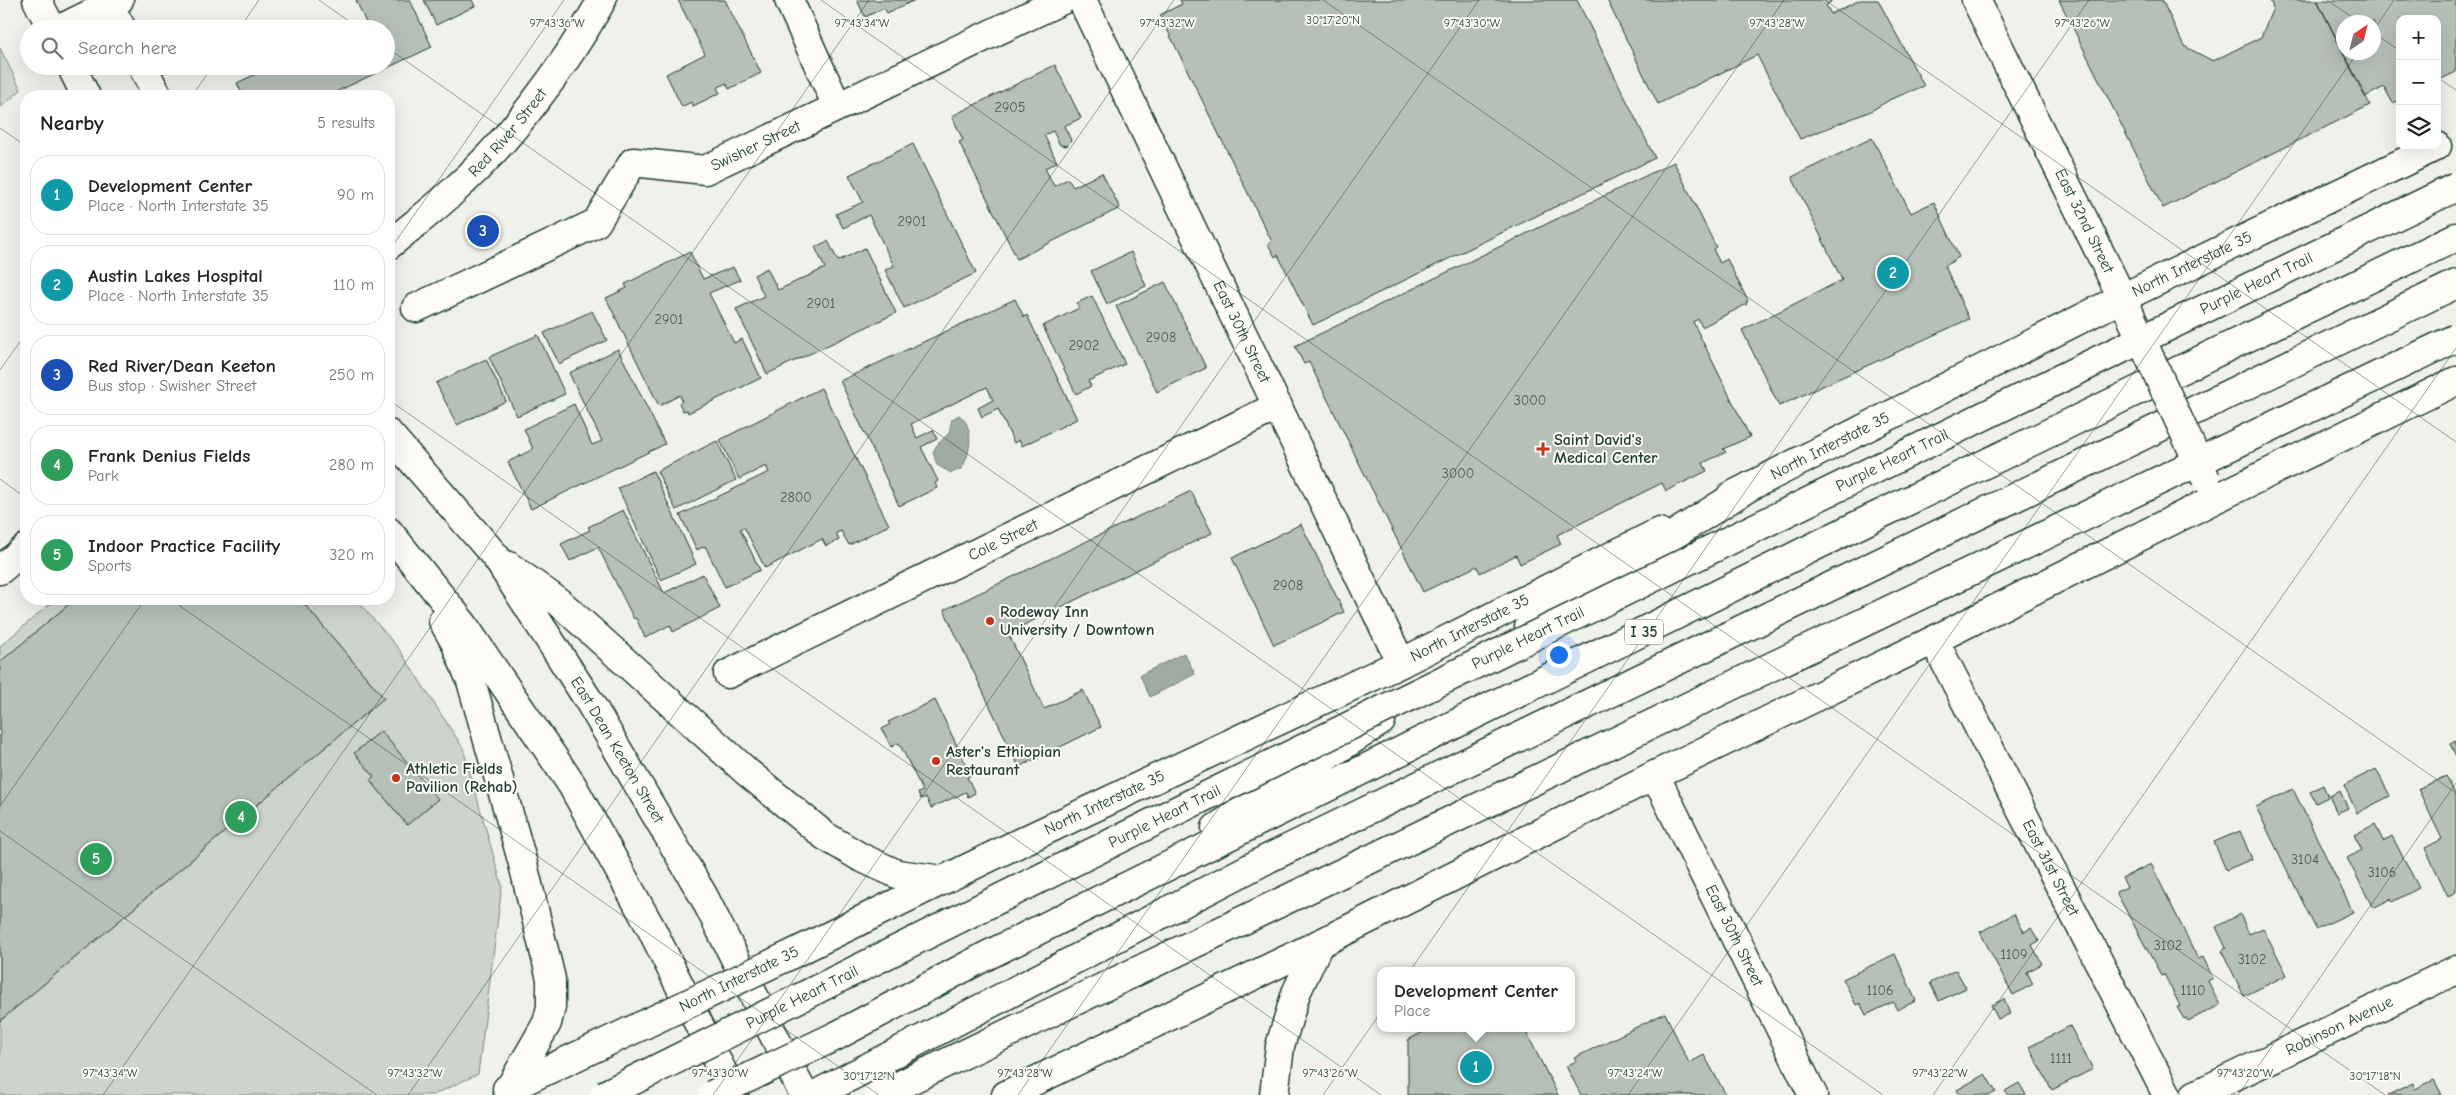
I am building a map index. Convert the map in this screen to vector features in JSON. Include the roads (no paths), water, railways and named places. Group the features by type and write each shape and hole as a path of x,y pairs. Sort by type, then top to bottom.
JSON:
{"main road":[{"path":"37,0 47,20"},
{"name":"Red River Street","path":"395,240 452,193 505,137 552,78 602,0"},
{"path":"789,0 837,106"},
{"name":"Swisher Street","path":"416,308 596,223 633,162 705,170 1062,0"},
{"name":"East 30th Street","path":"1082,0 1401,663"},
{"name":"East 32nd Street","path":"1976,0 2127,308 2210,489"},
{"path":"77,20 111,2 118,20"},
{"path":"76,75 83,90"},
{"path":"147,75 155,90"},
{"name":"North Interstate 35","path":"2441,144 2456,137"},
{"name":"North Interstate 35","path":"503,1091 1401,663 1752,485 2127,308 2429,150"},
{"name":"Purple Heart Trail","path":"604,1095 827,987 997,899 1830,488 2456,187"},
{"name":"I 35","path":"712,1095 836,1036 986,956 1849,530 2456,237"},
{"name":"I 35","path":"815,1095 1269,858 2456,284"},
{"path":"879,1095 2456,338"},
{"path":"1006,1095 1319,944 1655,775 1934,640 2210,489 2456,381"},
{"name":"Cole Street","path":"728,674 1278,406"},
{"name":"East Dean Keeton Street","path":"395,441 496,557 589,701 703,895 804,1095"},
{"path":"1129,887 1281,784 1752,485"},
{"path":"395,541 463,624 572,785 651,928 734,1095"},
{"path":"395,544 455,642 471,681 522,860 551,979 551,1007 547,1024 503,1091"},
{"path":"0,570 20,553"},
{"path":"496,557 560,603 747,772 825,836 860,857 897,874 943,880"},
{"name":"East 31st Street","path":"1934,640 2167,1095"},
{"name":"East 30th Street","path":"1655,775 1813,1095"},
{"path":"1274,1095 1280,1046 1296,993 1319,944"},
{"name":"Robinson Avenue","path":"2195,1095 2456,970"}],"place":[{"name":"Red River/Dean Keeton","path":"483,231"},
{"name":"Austin Lakes Hospital","path":"1893,273"},
{"name":"Saint David's Medical Center","path":"1543,449"},
{"name":"Rodeway Inn University / Downtown","path":"990,621"},
{"name":"Aster's Ethiopian Restaurant","path":"936,761"},
{"name":"Athletic Fields Pavilion (Rehab)","path":"396,778"},
{"name":"Frank Denius Fields","path":"241,817"},
{"name":"Indoor Practice Facility","path":"96,859"},
{"name":"Development Center","path":"1476,1067"}]}
